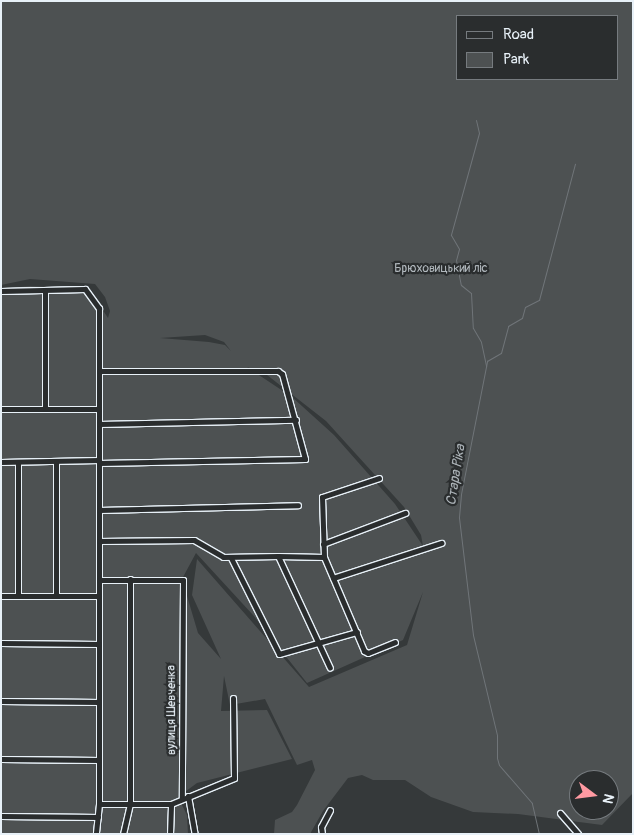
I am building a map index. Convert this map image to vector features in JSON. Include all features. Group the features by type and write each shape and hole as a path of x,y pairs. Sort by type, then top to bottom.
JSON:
{"street":[{"path":"1,291 85,289 99,308 99,804 96,834"},
{"path":"45,290 45,409"},
{"path":"1,462 301,462 305,459 282,374 278,371 99,371"},
{"path":"1,409 99,409"},
{"path":"99,424 296,420"},
{"path":"56,461 56,596"},
{"path":"18,462 18,596"},
{"path":"379,478 322,497 324,557 368,653 395,642"},
{"path":"99,510 298,505"},
{"path":"323,544 404,514"},
{"path":"99,541 194,540 231,558 324,557"},
{"path":"333,578 441,543"},
{"path":"278,556 330,668"},
{"path":"231,558 279,654 319,645 357,632"},
{"path":"99,580 130,579 130,804 123,834"},
{"name":"вулиця Шевченка","path":"130,579 183,580 182,799"},
{"path":"1,596 99,596"},
{"path":"1,643 99,644"},
{"path":"99,804 171,804 234,778 233,698"},
{"path":"1,701 99,702"},
{"path":"1,759 99,760"},
{"path":"188,796 195,834"},
{"path":"170,834 171,804"},
{"path":"322,834 321,827 330,810"},
{"path":"560,813 578,834"},
{"path":"1,816 98,817"}],"green space":[{"name":"Брюховицький ліс","path":"1,1 633,1 633,793 619,807 619,770 569,770 569,820 607,820 602,825 518,814 473,812 431,797 405,780 373,780 362,775 348,778 323,811 310,834 274,834 275,820 292,812 315,770 312,760 297,765 265,699 230,705 224,676 221,711 267,710 292,759 197,783 178,797 187,815 188,834 1,834 1,289 30,286 89,289 108,318 110,311 105,297 95,284 30,279 1,285","holes":["205,335 224,342 231,351 225,345 209,342 160,338","247,367 267,375 326,421 404,507 421,535 423,546 395,504 334,435 292,397","196,553 253,615 307,683 403,640 423,592 407,645 309,687 197,559 192,595 221,659 198,633 182,579"]}],"waterway":[{"path":"476,120 479,133 451,235 459,249 456,260 461,285 471,293 473,328 481,342 486,366"},
{"name":"Стара Ріка","path":"539,834 532,803 499,765 497,758 497,735 473,635 459,517 461,494 487,361 501,353 508,326 522,318 525,307 539,300 575,164"}]}
